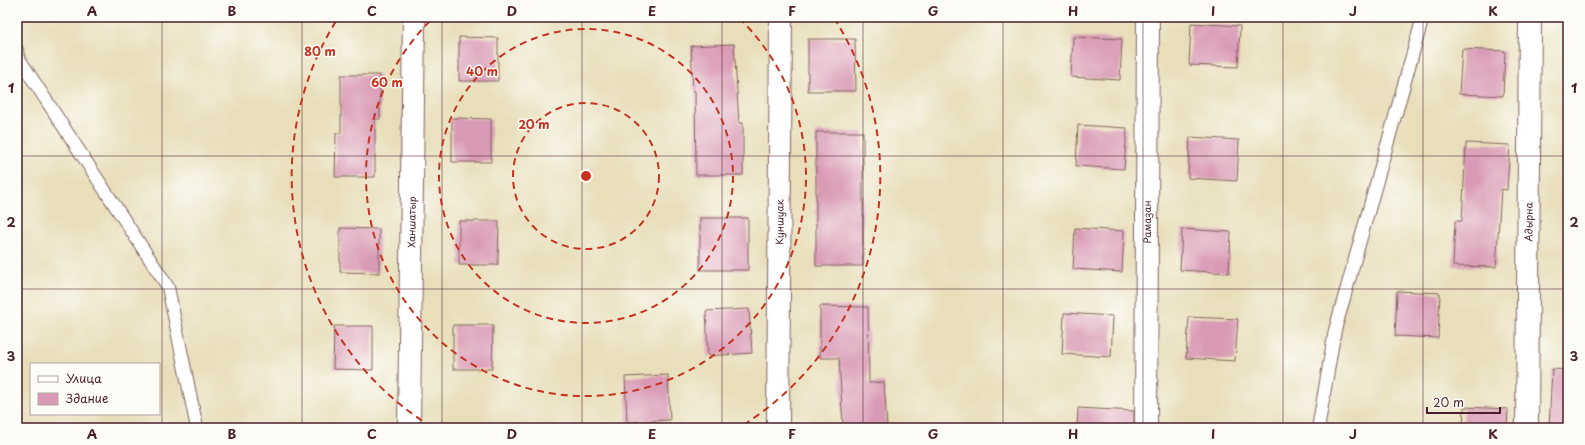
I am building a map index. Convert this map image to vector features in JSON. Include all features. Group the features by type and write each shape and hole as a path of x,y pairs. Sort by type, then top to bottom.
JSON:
{"street":[{"name":"Ханшатыр","path":"409,428 414,17"},
{"name":"Куншуак","path":"778,428 781,17"},
{"name":"Рамазан","path":"1146,428 1148,17"},
{"name":"Адырна","path":"1527,428 1530,17"}],"lane":[{"path":"1320,428 1335,330 1423,17"},
{"path":"17,50 18,57 168,287 196,428"}],"building":[{"path":"1191,23 1240,26 1238,67 1189,65"},
{"path":"459,37 498,38 498,81 459,81"},
{"path":"1073,37 1122,39 1120,80 1071,77"},
{"path":"808,39 855,39 856,91 808,91"},
{"path":"734,44 739,123 743,123 743,175 696,175 695,91 693,91 691,46"},
{"path":"1462,49 1505,51 1503,96 1459,94"},
{"path":"341,75 380,75 380,119 375,119 375,177 335,177 336,133 341,133"},
{"path":"452,118 491,119 491,162 452,162"},
{"path":"1078,125 1127,128 1124,169 1076,166"},
{"path":"816,132 863,132 863,266 816,266"},
{"path":"1190,137 1239,140 1237,181 1188,178"},
{"path":"1466,143 1510,145 1507,190 1501,189 1496,267 1453,266 1455,221 1462,221"},
{"path":"700,218 748,218 748,270 700,270"},
{"path":"459,221 499,221 498,265 459,265"},
{"path":"340,228 379,229 379,273 340,272"},
{"path":"1075,228 1124,231 1122,272 1073,269"},
{"path":"1182,229 1231,232 1229,273 1180,270"},
{"path":"1397,291 1440,293 1438,338 1395,336"},
{"path":"820,306 868,307 869,383 884,382 887,426 843,428 839,358 820,358"},
{"path":"749,309 752,353 708,356 706,311"},
{"path":"1064,313 1113,316 1111,357 1062,354"},
{"path":"1189,317 1238,319 1235,361 1186,358"},
{"path":"453,325 493,325 492,369 453,369"},
{"path":"334,326 373,326 373,370 333,369"},
{"path":"1552,369 1568,370 1568,428 1549,428"},
{"path":"668,375 670,420 627,422 625,377"},
{"path":"1464,407 1508,409 1507,428 1463,428"},
{"path":"1078,408 1134,411 1134,428 1077,428"}]}
